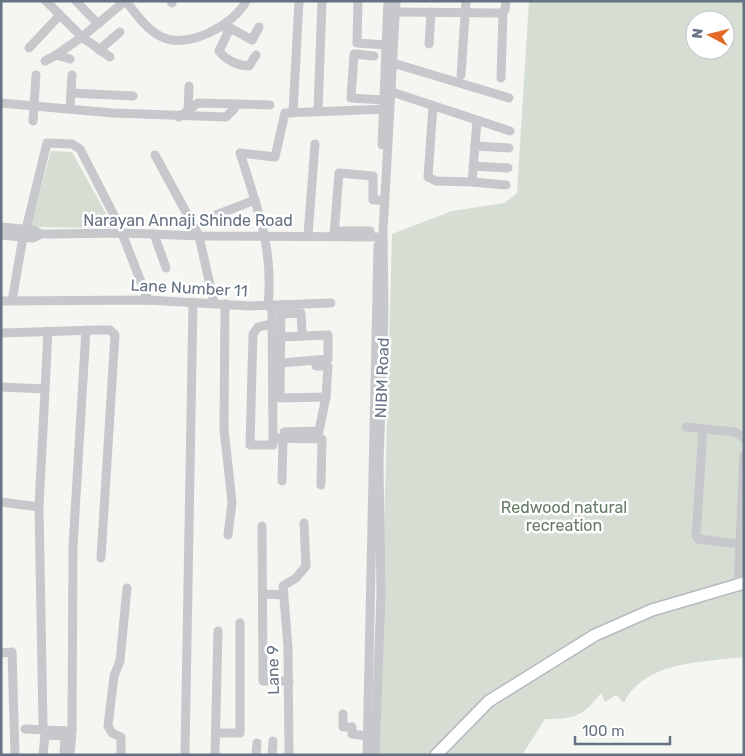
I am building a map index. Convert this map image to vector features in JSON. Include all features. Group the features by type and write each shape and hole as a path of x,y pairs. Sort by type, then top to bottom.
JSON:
{"main road":[{"path":"436,755 489,701 595,635 652,610 741,584"}],"street":[{"path":"46,1 82,37 110,58"},
{"path":"76,1 98,24"},
{"path":"44,61 82,37 126,1 143,22 163,38 182,40 230,28 252,40 259,27"},
{"path":"246,1 241,12 225,28 219,51 223,56 241,66 249,66 256,55"},
{"path":"293,113 299,1"},
{"path":"318,111 322,1"},
{"path":"358,1 357,43 386,45"},
{"name":"NIBM Road","path":"367,755 380,234 386,106 388,1"},
{"name":"NIBM Road","path":"375,755 381,593 379,470 384,312 379,200 386,106 392,92 396,1"},
{"path":"461,75 466,1"},
{"path":"501,78 503,12 506,1"},
{"path":"395,12 503,12"},
{"path":"429,44 431,12"},
{"path":"29,48 60,15"},
{"path":"99,50 120,32"},
{"path":"374,56 354,54 351,98 386,106"},
{"path":"56,55 70,58"},
{"path":"393,63 510,98"},
{"path":"33,121 36,75"},
{"path":"70,109 72,75"},
{"path":"188,110 189,86"},
{"path":"392,92 510,131"},
{"path":"71,93 133,96"},
{"path":"1,103 178,117 226,118 236,104"},
{"path":"178,117 198,103 270,105"},
{"path":"326,397 280,398 281,337 266,236 240,153 275,157 285,113 386,106"},
{"path":"433,106 428,177 436,181 506,185"},
{"path":"472,182 477,121"},
{"path":"12,301 25,233 47,143 72,144 80,149 122,232 148,300"},
{"path":"308,235 315,144"},
{"path":"475,146 509,148"},
{"path":"156,155 199,236 214,303"},
{"path":"473,166 508,168"},
{"path":"334,235 339,173 373,176 373,200 379,200"},
{"path":"216,215 255,200"},
{"name":"Narayan Annaji Shinde Road","path":"1,227 25,233 33,238 41,234 122,232 199,236 334,235 340,238 380,234"},
{"name":"Narayan Annaji Shinde Road","path":"1,235 25,233"},
{"path":"154,234 166,268"},
{"name":"Lane Number 11","path":"1,301 148,300 276,308"},
{"path":"184,755 193,303"},
{"path":"276,308 331,303"},
{"path":"226,304 224,429 232,502 228,535"},
{"path":"272,324 258,327 253,334 250,445 273,445 272,324 276,308"},
{"path":"276,308 301,313 302,331"},
{"path":"70,755 72,731 73,546 86,330"},
{"path":"1,333 110,330 115,335 101,558"},
{"path":"44,730 40,507 48,331"},
{"path":"281,337 328,335 328,359 281,365"},
{"path":"273,438 319,431 326,397 328,366 281,365"},
{"path":"1,387 45,389"},
{"path":"686,427 735,432 744,438"},
{"path":"703,429 696,536 698,540 740,544"},
{"path":"282,481 284,435"},
{"path":"284,435 322,439 321,485"},
{"path":"741,584 740,544 744,455"},
{"path":"1,502 40,507"},
{"path":"263,594 284,590 306,566 304,523"},
{"path":"262,526 263,681 289,681"},
{"path":"121,755 121,737 112,733 108,726 114,676 120,661 127,588"},
{"name":"Lane 9","path":"284,590 289,681 289,755"},
{"path":"216,733 240,733 240,623"},
{"path":"215,755 218,632"},
{"path":"1,652 12,652 15,755"},
{"path":"344,714 343,727 352,727 352,734 367,736"},
{"path":"25,729 44,730 57,733 65,738 64,755"},
{"path":"44,755 45,735 72,731"},
{"path":"272,755 273,741"},
{"path":"256,755 257,742"}],"green space":[{"name":"Redwood natural recreation","path":"529,1 744,1 744,657 693,663 660,671 645,679 633,689 624,703 616,695 605,702 601,693 583,712 577,715 545,719 522,755 378,755 392,234 452,211 505,203 517,193"},
{"path":"51,151 72,152 114,228 30,227"}]}
